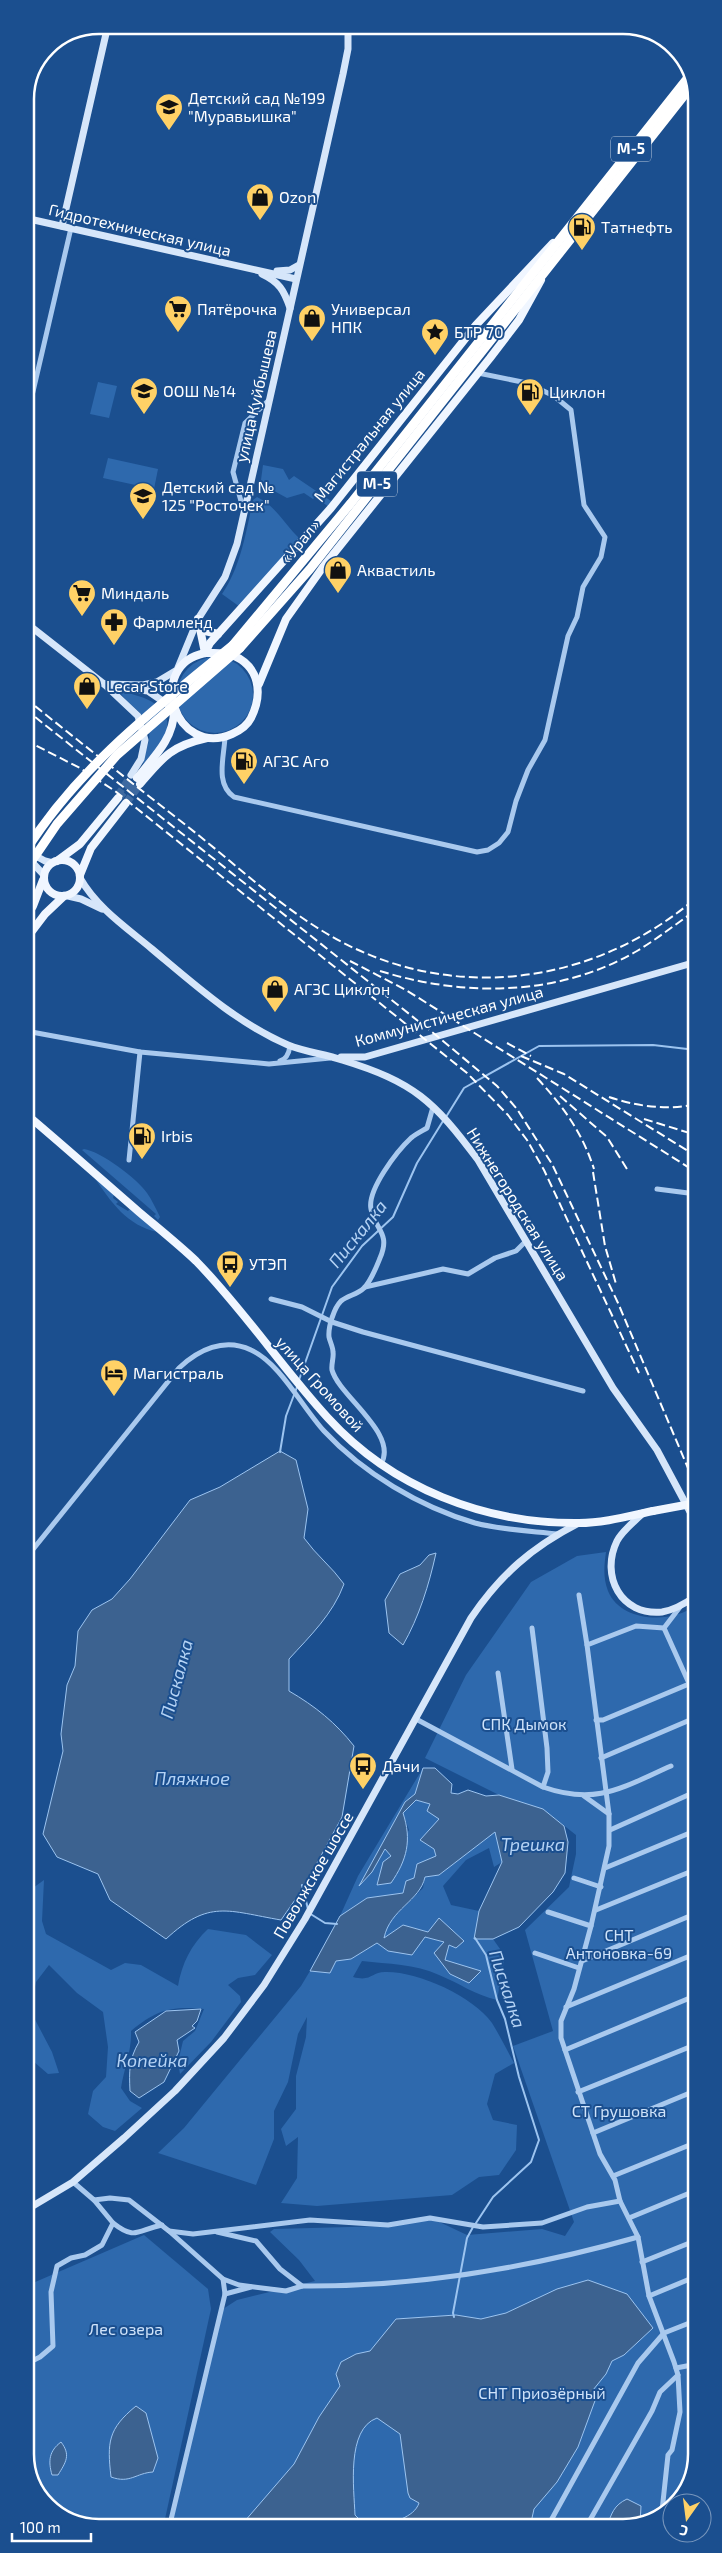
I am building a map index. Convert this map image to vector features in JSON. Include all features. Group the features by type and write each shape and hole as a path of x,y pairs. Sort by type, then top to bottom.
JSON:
{"highway":[{"name":"Магистральная улица","path":"572,224 685,81"},
{"name":"М-5","path":"549,266 687,90"},
{"name":"«Урал»","path":"34,859 57,824 117,755 228,660 310,569 506,315 572,224"},
{"name":"«Урал»","path":"34,841 51,817 106,752 137,723 232,645 506,315 549,266"}],"main road":[{"path":"62,226 106,34"},
{"name":"улица Куйбышева","path":"177,670 198,619 225,577 237,544 343,74 348,49 348,34"},
{"name":"Гидротехническая улица","path":"34,220 250,269"},
{"name":"Магистральная улица","path":"205,653 210,643 331,508 476,324 526,269 572,224"},
{"path":"250,269 282,272 299,265"},
{"path":"136,779 170,751 187,743 207,738 225,737 240,731 250,721 257,706 259,684 278,636 292,612 327,562 519,320 549,266"},
{"path":"250,269 296,281"},
{"path":"250,269 276,281 284,290 290,308"},
{"path":"198,619 205,631 218,634"},
{"path":"198,619 205,653"},
{"path":"34,629 104,684 129,705 138,716 145,740 136,779"},
{"path":"104,684 143,685 157,682 192,658 205,653 231,654 244,662 259,684"},
{"path":"177,670 171,695 174,709 180,721 194,733 207,738"},
{"path":"104,684 148,691 174,709"},
{"path":"136,779 170,733 174,709"},
{"path":"34,903 44,877 55,862 80,844 118,797"},
{"path":"34,928 45,914 77,889 91,848 126,803"},
{"path":"34,856 45,861 71,863 80,876"},
{"path":"34,864 44,877 50,892 66,896"},
{"name":"Нижнегородская улица","path":"80,876 106,911"},
{"name":"Нижнегородская улица","path":"66,896 89,902 106,911 206,994 254,1029 290,1046 380,1071 420,1093 452,1126 478,1160 613,1388 657,1450 688,1508"},
{"name":"Коммунистическая улица","path":"336,1058 365,1056 688,964"},
{"name":"улица Громовой","path":"34,1121 196,1261 328,1419 349,1440 381,1464 423,1489 450,1501 494,1514 535,1520 580,1523 609,1520 688,1504"},
{"path":"643,1513 617,1540 610,1571 614,1585 621,1598 631,1606 645,1611 662,1612 681,1606 688,1601"},
{"name":"Поволжское шоссе","path":"34,2205 73,2182 175,2091 224,2038 264,1985 305,1920 471,1618 490,1590 515,1565 558,1534 580,1523"}],"street":[{"path":"34,387 71,228"},
{"path":"225,737 222,782 226,792 234,797 477,852 488,850 508,832 516,801 528,770 545,740 568,636 577,616 583,587 602,557 605,537 584,505 571,410 554,396 527,383 478,373"},
{"path":"244,512 234,468 245,423 270,398"},
{"name":"Коммунистическая улица","path":"34,1032 140,1052 269,1064 336,1058"},
{"path":"269,1064 284,1060 290,1046"},
{"path":"129,1160 140,1052"},
{"path":"365,1287 380,1258 385,1243 370,1207 372,1192 380,1177 411,1138 427,1128 433,1107"},
{"path":"657,1189 688,1193"},
{"path":"381,1464 385,1454 384,1446 377,1431 333,1372 333,1352 329,1336 340,1302 365,1287 443,1269 468,1274 495,1258 516,1251 526,1241"},
{"path":"272,1300 302,1307 332,1322 583,1391"},
{"path":"34,1548 179,1368 191,1356 207,1347 224,1346 240,1346 261,1356 324,1431 362,1466 417,1499 476,1523 558,1534"},
{"path":"579,1595 610,1830 605,1868 596,1910 580,1968 561,2021 561,2038 600,2154 613,2176 620,2201 638,2237 648,2296 678,2375 680,2412 672,2450 668,2455 664,2493"},
{"path":"664,1628 681,1606"},
{"path":"587,1645 636,1626 664,1628"},
{"path":"532,1628 547,1748 548,1772 543,1787"},
{"path":"664,1628 688,1682"},
{"path":"498,1672 512,1769"},
{"path":"596,1720 603,1720 688,1684"},
{"path":"416,1718 543,1787 561,1793 584,1796 606,1794 671,1766"},
{"path":"601,1758 688,1720"},
{"path":"610,1830 688,1795"},
{"path":"584,1796 609,1814"},
{"path":"605,1868 688,1834"},
{"path":"596,1910 688,1873"},
{"path":"574,1878 601,1887"},
{"path":"548,1912 591,1926"},
{"path":"582,1961 688,1917"},
{"path":"535,1953 580,1968"},
{"path":"566,2007 688,1957"},
{"path":"565,2050 688,2000"},
{"path":"578,2092 688,2048"},
{"path":"592,2133 688,2094"},
{"path":"613,2176 688,2146"},
{"path":"73,2182 94,2200 113,2223 125,2233 132,2234 162,2225"},
{"path":"629,2218 688,2194"},
{"path":"94,2200 110,2198 129,2200 162,2225 223,2279 239,2285 257,2286 286,2292 302,2286 442,2277 534,2264 638,2237"},
{"path":"169,2231 193,2234 310,2220 388,2225 430,2218 483,2227 542,2222 587,2207 620,2201"},
{"path":"34,2360 53,2346 51,2292 57,2266 71,2258 85,2255 102,2245 113,2223"},
{"path":"214,2231 256,2241 280,2269 302,2286"},
{"path":"642,2262 688,2244"},
{"path":"171,2519 225,2294 223,2279"},
{"path":"648,2296 688,2280"},
{"path":"225,2294 257,2286"},
{"path":"554,2519 638,2363 664,2334 688,2324"},
{"path":"676,2368 688,2366"},
{"path":"591,2519 652,2410 660,2392 678,2375"}],"green space":[{"path":"98,382 117,386 109,418 90,414"},
{"path":"108,458 158,469 154,489 103,478"},
{"path":"263,465 283,469 289,480 294,476 331,501 329,507 315,497 313,499 304,493 287,498 265,486 261,480"},
{"path":"257,497 270,505 300,539 240,607 222,594 234,572 253,500"},
{"path":"215,657 230,660 242,668 250,680 253,695 250,710 242,722 230,730 215,733 200,730 188,722 180,710 177,695 180,680 188,668 200,660"},
{"path":"120,692 149,700 157,705 167,719 167,729 163,740 144,765 144,757 149,740 147,723 144,717"},
{"path":"84,1149 109,1160 136,1180 151,1199 160,1217 158,1220 154,1216 156,1214 82,1150"},
{"path":"94,1177 114,1194 113,1198 118,1202 116,1204 128,1211 130,1209 158,1232 147,1229 129,1219 114,1204"},
{"path":"606,1552 604,1572 606,1586 615,1602 624,1609 635,1615 648,1617 674,1615 688,1610 688,2454 685,2475 676,2493 662,2493 662,2506 648,2514 636,2518 171,2519 223,2309 237,2300 315,2281 299,2260 270,2232 274,2229 387,2226 433,2219 467,2235 542,2229 565,2236 574,2222 513,2046 553,2031 525,1930 569,1887 576,1854 576,1835 543,1809 499,1795 425,1758 466,1675 531,1582 577,1556"},
{"path":"423,1768 415,1794 405,1802 361,1883 372,1872 385,1849 391,1856 377,1884 409,1830 403,1813 416,1800 430,1804 439,1819 434,1849 436,1856 414,1878 404,1893 367,1898 340,1916 358,1876"},
{"path":"495,1832 502,1862 494,1867 489,1848 466,1860 443,1886 451,1905 479,1911 475,1939 493,1939 505,1956 497,2000 481,1995 430,1971 411,1967 362,1961 353,1977 368,1978 380,1972 413,1976 443,1987 458,1995 483,2013 492,2023 514,2063 495,2074 487,2104 493,2120 517,2125 516,2150 499,2175 479,2177 452,2195 317,2206 281,2203 297,2178 298,2137 286,2146 281,2129 296,2109 296,2076 306,2037 307,2017 298,2034 288,2082 274,2111 274,2139 256,2185 158,2153 184,2128 301,1986 310,1971 330,1973 336,1961 351,1959 377,1943 388,1951 425,1937 445,1942 434,1953 445,1960 449,1945 439,1919 428,1932 403,1925 384,1939 387,1924 423,1888 425,1877 439,1875"},
{"path":"44,1880 42,1921 46,1934 111,1970 125,1963 141,1965 178,1986 188,1955 208,1929 246,1935 272,1955 255,1975 238,1978 228,1985 240,1996 241,2002 211,2042 180,2074 178,2062 183,2041 195,2031 204,2009 182,2008 164,2011 149,2018 131,2031 129,2052 121,2088 130,2101 142,2108 115,2131 103,2127 88,2114 93,2091 106,2077 108,2047 103,2012 77,1993 49,1965 36,1982 34,1991 34,1887"},
{"path":"34,2018 52,2052 59,2073 48,2074 34,2062"},
{"name":"Лес озера","path":"144,2235 208,2289 211,2309 165,2519 86,2518 74,2514 56,2503 43,2487 35,2467 34,2454 34,2283"}],"water":[{"name":"Пляжное","path":"280,1451 296,1460 308,1509 304,1538 344,1584 327,1615 289,1659 289,1691 324,1716 354,1746 342,1817 304,1887 281,1920 233,1912 207,1913 181,1926 166,1939 110,1900 98,1874 57,1857 43,1834 63,1751 61,1734 67,1685 75,1666 78,1631 92,1610 112,1599 130,1579 190,1500 220,1487"},
{"path":"436,1553 423,1600 403,1645 389,1633 385,1600 400,1574 420,1565 429,1555"},
{"name":"Трешка","path":"423,1768 435,1768 452,1784 451,1793 458,1794 468,1790 486,1796 499,1795 543,1809 564,1826 568,1842 565,1873 553,1892 519,1927 493,1939 474,1939 479,1911 502,1862 495,1832 439,1875 425,1877 417,1893 392,1920 384,1938 403,1925 428,1932 439,1918 464,1941 456,1948 449,1945 445,1960 481,1971 469,1983 450,1974 434,1953 444,1942 425,1937 412,1955 388,1951 377,1943 351,1959 336,1961 330,1973 310,1971 340,1916 367,1898 403,1893 406,1881 414,1878 417,1864 436,1856 434,1849 420,1840 439,1819 427,1811 430,1804 416,1800 403,1813 407,1832 406,1850 401,1866 391,1883 377,1885 383,1862 391,1856 385,1849 372,1872 359,1886 405,1802 415,1794"},
{"name":"Копейка","path":"201,2009 197,2021 192,2026 195,2028 177,2040 179,2051 164,2082 139,2098 130,2091 130,2065 139,2042 135,2032 166,2011"},
{"path":"588,2280 627,2294 653,2328 624,2355 612,2361 606,2374 593,2390 596,2398 578,2447 557,2482 534,2509 532,2519 401,2519 408,2516 419,2503 410,2498 408,2493 400,2434 377,2418 367,2424 360,2434 356,2447 353,2476 355,2515 358,2519 247,2519 294,2464 319,2417 340,2386 336,2374 341,2362 356,2354 370,2351 396,2319 456,2315 481,2319 506,2313 557,2289"},
{"path":"136,2406 146,2413 158,2458 153,2472 128,2479 111,2477 109,2454 111,2437 120,2422"},
{"path":"61,2442 67,2455 58,2475 52,2475 50,2457 54,2449"},
{"path":"627,2499 641,2506 640,2517 610,2519 619,2504"}],"waterway":[{"name":"Пискалка","path":"446,1117 464,1088 539,1046 653,1045 688,1049"},
{"name":"Пискалка","path":"299,1380 332,1287 362,1246 393,1217 417,1163 443,1121"},
{"name":"Пискалка","path":"280,1452 286,1416 297,1387"},
{"name":"Пискалка","path":"302,1885 308,1909"},
{"name":"Пискалка","path":"309,1913 325,1923 337,1924"},
{"name":"Пискалка","path":"475,1938 486,1955 497,2000 505,2019 519,2077 539,2140 531,2162 493,2197 476,2223"},
{"name":"Пискалка","path":"454,2317 453,2313 467,2238 473,2227"}],"tunnel":[{"path":"118,795 131,775"},
{"path":"118,798 137,778"},
{"path":"126,803 140,784"}],"railway":[{"path":"34,705 293,911 334,938 356,949 400,965 444,975 489,978 534,974 577,964 619,948 659,926 688,904"},
{"path":"34,716 437,1036 497,1086 517,1109 552,1164 618,1303 688,1468"},
{"path":"34,745 80,768 115,791 467,1073 508,1115 527,1140 544,1170 639,1373"},
{"path":"380,971 444,985 477,988 510,988 543,984 575,977 607,966 637,951 688,916"},
{"path":"350,961 406,990 688,1167"},
{"path":"507,1043 531,1056"},
{"path":"521,1056 564,1074 688,1151"},
{"path":"537,1078 578,1131 594,1169"},
{"path":"560,1096 607,1137 627,1169"},
{"path":"609,1097 630,1103 652,1106 688,1105"},
{"path":"644,1119 688,1133"},
{"path":"593,1172 605,1246 616,1284"}],"place":[{"name":"Детский сад №199 \"Муравьишка\"","path":"169,131"},
{"name":"Ozon","path":"260,221"},
{"name":"Татнефть","path":"582,251"},
{"name":"Пятёрочка","path":"178,333"},
{"name":"Универсал НПК","path":"312,342"},
{"name":"БТР 70","path":"435,356"},
{"name":"ООШ №14","path":"144,415"},
{"name":"Циклон","path":"530,416"},
{"name":"Детский сад № 125 \"Росточек\"","path":"143,520"},
{"name":"Аквастиль","path":"338,594"},
{"name":"Миндаль","path":"82,617"},
{"name":"Фармленд","path":"114,646"},
{"name":"Lecar Store","path":"87,710"},
{"name":"АГЗС Аго","path":"244,785"},
{"name":"АГЗС Циклон","path":"275,1013"},
{"name":"Irbis","path":"142,1160"},
{"name":"УТЭП","path":"230,1288"},
{"name":"Магистраль","path":"114,1397"},
{"name":"Дачи","path":"363,1790"}],"park label":[{"name":"СПК Дымок","path":"524,1724"},
{"name":"СНТ Антоновка-69","path":"619,1944"},
{"name":"СТ Грушовка","path":"619,2111"},
{"name":"СНТ Приозёрный","path":"542,2393"}]}
